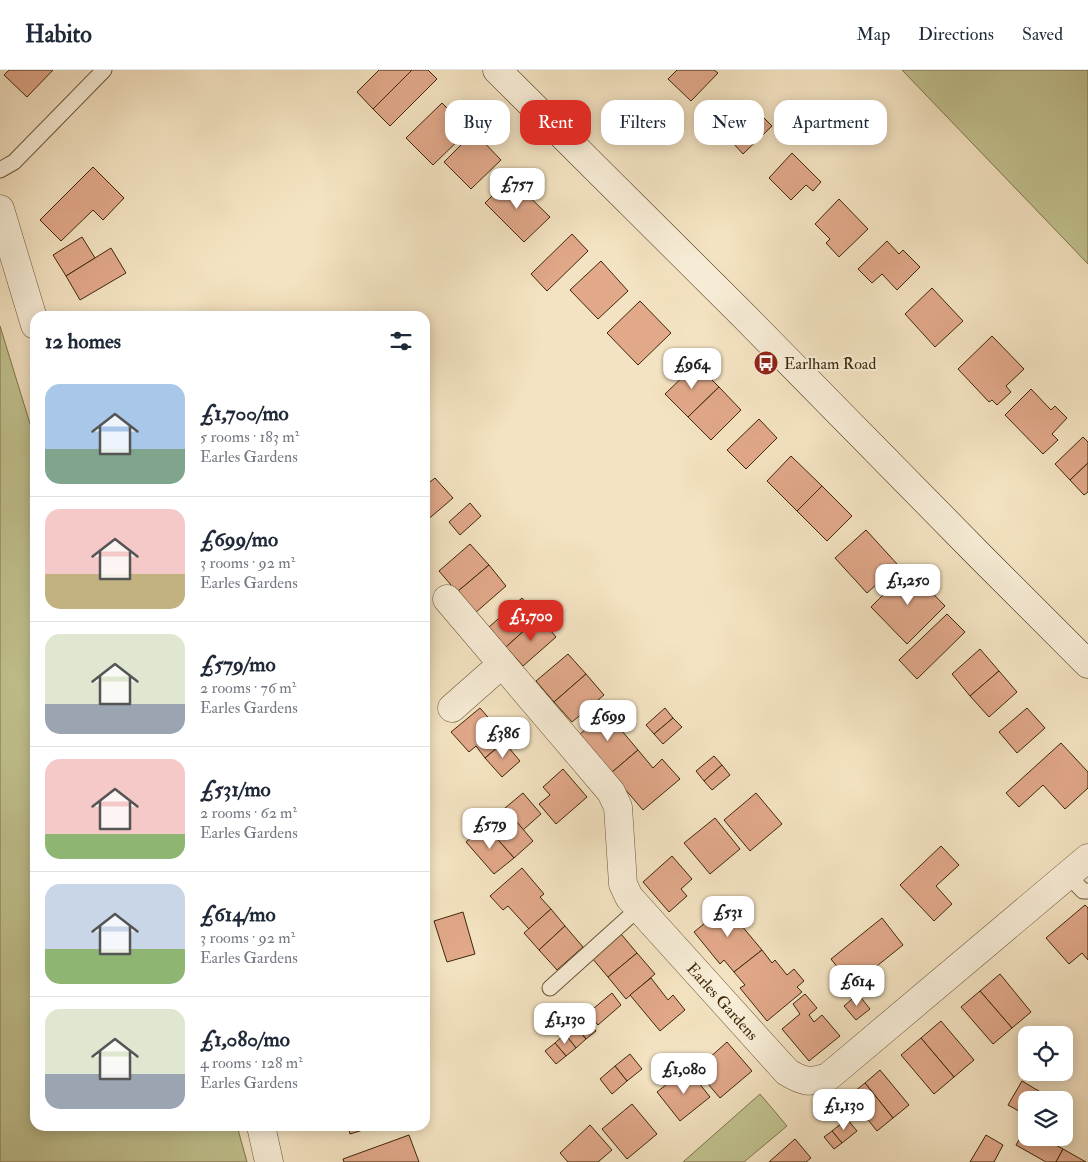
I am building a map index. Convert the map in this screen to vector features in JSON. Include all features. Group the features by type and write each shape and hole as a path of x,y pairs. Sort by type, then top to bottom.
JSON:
{"street":[{"path":"497,70 751,323 1088,664"},
{"path":"0,209 31,311"},
{"name":"Earles Gardens","path":"447,600 611,792 618,807 623,884 629,897 787,1072 800,1080 814,1081 828,1077 993,937 1081,874"},
{"path":"452,708 502,664"},
{"path":"262,1131 269,1162"}],"lane":[{"path":"0,170 14,162 104,70"},
{"path":"550,988 639,908"}],"green space":[{"path":"902,70 1088,70 1088,264 1067,242"},
{"path":"0,326 30,424 30,1131 238,1131 247,1162 0,1162"},
{"path":"760,1094 787,1126 744,1162 683,1162"}],"building":[{"path":"9,70 53,70 27,97 4,75"},
{"path":"379,70 412,70 373,109 357,92"},
{"path":"412,70 428,70 437,79 390,126 373,109"},
{"path":"677,70 714,70 718,73 691,101 668,79"},
{"path":"442,103 445,106 445,145 454,145 433,165 406,138"},
{"path":"764,118 772,126 764,134"},
{"path":"461,145 487,145 501,160 471,189 444,162"},
{"path":"735,145 752,145 743,154"},
{"path":"792,153 821,182 813,191 806,185 791,200 769,178"},
{"path":"93,167 124,198 103,220 93,210 61,241 40,220"},
{"path":"510,178 550,217 524,242 485,203"},
{"path":"839,199 868,229 839,257 826,243 830,239 815,224"},
{"path":"572,234 588,251 547,291 531,274"},
{"path":"82,237 95,258 66,276 53,255"},
{"path":"887,241 899,254 903,250 920,267 897,290 882,274 872,283 858,269"},
{"path":"111,248 126,273 80,300 66,276"},
{"path":"601,261 628,291 598,319 570,290"},
{"path":"932,288 963,321 935,347 905,314"},
{"path":"640,301 671,333 638,365 607,333"},
{"path":"992,336 1024,369 1006,386 1011,392 997,405 992,400 989,402 958,369"},
{"path":"696,364 719,387 688,417 665,394"},
{"path":"719,387 741,410 711,440 688,417"},
{"path":"1031,389 1051,410 1055,406 1067,418 1052,434 1058,440 1043,454 1005,415"},
{"path":"759,419 777,438 746,469 727,450"},
{"path":"1083,437 1088,442 1088,463 1070,480 1055,464"},
{"path":"791,456 822,486 797,511 767,481"},
{"path":"1088,463 1088,492 1084,495 1070,480"},
{"path":"435,478 453,498 430,518 430,482"},
{"path":"822,486 852,516 827,541 797,511"},
{"path":"470,503 481,516 460,535 449,522"},
{"path":"866,530 898,565 867,593 835,558"},
{"path":"470,544 489,565 457,592 439,571"},
{"path":"489,565 506,586 475,613 457,592"},
{"path":"909,569 945,606 907,644 871,607"},
{"path":"522,598 539,617 506,647 489,627"},
{"path":"947,614 965,632 917,679 899,660"},
{"path":"539,617 556,637 523,666 506,647"},
{"path":"980,649 999,671 970,696 952,674"},
{"path":"568,654 586,674 554,702 536,681"},
{"path":"999,671 1017,692 989,717 970,696"},
{"path":"586,674 604,695 572,722 554,702"},
{"path":"480,708 507,739 485,758 476,746 469,752 451,732"},
{"path":"665,708 673,718 654,734 646,725"},
{"path":"1027,708 1045,728 1017,753 999,732"},
{"path":"606,712 638,750 611,773 579,735"},
{"path":"673,718 682,727 663,744 654,734"},
{"path":"504,742 520,761 502,777 485,758"},
{"path":"1061,743 1088,772 1088,788 1065,809 1043,785 1019,807 1006,793"},
{"path":"638,750 653,768 662,759 680,779 643,810 611,773"},
{"path":"714,756 722,765 704,781 696,771"},
{"path":"722,765 730,775 712,790 704,781"},
{"path":"563,769 587,797 556,824 539,804 550,795 543,787"},
{"path":"523,793 541,814 523,830 505,808"},
{"path":"756,793 782,824 750,851 724,820"},
{"path":"505,808 533,841 514,858 485,825"},
{"path":"715,818 740,849 710,874 684,843"},
{"path":"485,825 514,858 494,874 466,842"},
{"path":"941,846 959,865 936,886 952,904 934,921 900,885"},
{"path":"672,856 692,879 681,889 687,896 669,912 643,882"},
{"path":"522,868 544,894 540,897 551,909 529,929 508,906 503,910 490,896"},
{"path":"731,902 742,914 736,919 762,950 734,972 724,960 720,964 694,932"},
{"path":"1085,905 1088,908 1088,960 1082,953 1069,964 1046,938"},
{"path":"551,909 565,926 539,950 524,933"},
{"path":"463,912 475,954 447,962 434,921"},
{"path":"882,918 903,945 852,986 831,959"},
{"path":"565,926 583,947 557,970 539,950"},
{"path":"621,934 637,953 608,977 592,958"},
{"path":"762,950 772,963 775,960 787,975 794,969 804,981 797,987 802,992 767,1021 740,988 745,985 734,972"},
{"path":"637,953 655,974 626,999 608,977"},
{"path":"1000,974 1031,1012 1012,1028 980,991"},
{"path":"651,978 668,1000 673,995 685,1010 660,1031 630,995"},
{"path":"980,991 1012,1028 993,1044 961,1007"},
{"path":"612,993 621,1005 598,1025 588,1013"},
{"path":"805,994 817,1008 809,1015 814,1022 822,1015 840,1036 809,1061 782,1029 800,1014 793,1004"},
{"path":"858,994 870,1009 856,1020 844,1006"},
{"path":"584,1018 596,1031 586,1039 575,1026"},
{"path":"941,1021 974,1060 954,1077 921,1038"},
{"path":"575,1026 586,1039 576,1048 565,1034"},
{"path":"565,1034 576,1048 566,1056 555,1043"},
{"path":"921,1038 954,1077 934,1094 901,1055"},
{"path":"727,1042 752,1071 720,1098 702,1077 714,1067 708,1059"},
{"path":"555,1043 566,1056 556,1064 545,1051"},
{"path":"630,1054 642,1069 627,1081 615,1066"},
{"path":"615,1066 627,1081 612,1094 600,1079"},
{"path":"687,1068 710,1097 680,1121 657,1092"},
{"path":"880,1070 909,1105 893,1118 865,1083"},
{"path":"1022,1081 1039,1091 1018,1091 1018,1111 1008,1105"},
{"path":"865,1083 893,1118 877,1131 849,1096"},
{"path":"632,1104 657,1134 627,1159 602,1129"},
{"path":"847,1119 857,1131 842,1143 832,1131"},
{"path":"590,1125 612,1150 598,1162 568,1162 560,1153"},
{"path":"349,1131 360,1131 350,1134"},
{"path":"832,1131 842,1143 834,1149 824,1137"},
{"path":"409,1135 419,1162 344,1162 343,1159"},
{"path":"986,1135 1003,1145 994,1162 970,1162"},
{"path":"795,1139 811,1158 806,1162 769,1162"},
{"path":"1018,1142 1018,1146 1058,1146 1063,1149 1056,1162 1046,1162 1016,1145"},
{"path":"1063,1149 1086,1162 1056,1162"}],"place":[{"name":"Earlham Road","path":"766,363"}]}
